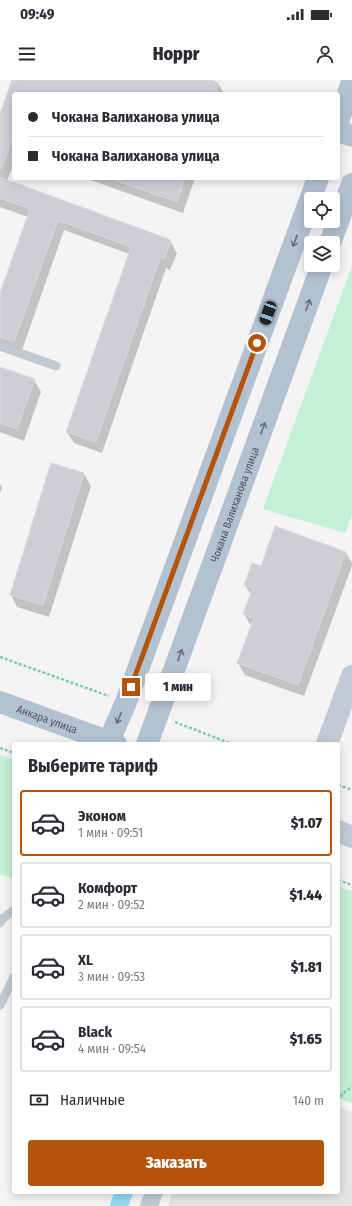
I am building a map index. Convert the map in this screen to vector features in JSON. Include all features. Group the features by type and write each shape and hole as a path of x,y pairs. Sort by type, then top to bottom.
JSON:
{"main road":[{"path":"340,116 352,82"},
{"path":"340,132 352,136"},
{"path":"111,742 317,180"},
{"path":"333,236 352,184"},
{"name":"Чокана Валиханова улица","path":"148,742 319,272"},
{"name":"Анкара улица","path":"0,702 108,742"}],"street":[{"path":"328,742 352,676"},
{"path":"340,832 352,836"},
{"path":"149,1206 153,1194"}],"lane":[{"path":"0,346 56,366"},
{"path":"1,920 12,912"},
{"path":"0,1005 12,981"}],"path":[{"path":"0,748 12,752"},
{"path":"340,786 352,790"},
{"path":"340,881 352,885"},
{"path":"340,1098 342,1094 352,1087"}],"shaded area":[{"path":"340,1108 352,1112 352,1206 168,1206 172,1194 340,1194"}],"green space":[{"path":"352,266 352,515 345,533 263,509"},
{"path":"0,755 12,759 12,878 0,874"},
{"path":"340,887 352,891 352,1103 340,1099"}],"building":[{"path":"12,80 211,80 219,83 216,92 12,92 12,143 1,169 0,114"},
{"path":"0,177 171,240 164,259 160,258 96,442 66,432 131,247 58,220 14,342 0,337 0,293 30,209 0,198"},
{"path":"115,180 184,180 177,202"},
{"path":"0,367 35,379 17,429 0,423"},
{"path":"51,463 84,473 43,605 10,595"},
{"path":"275,526 346,552 298,685 237,663 254,618 243,614 253,588 244,585 252,563 261,566"}],"waterway":[{"path":"119,1206 123,1194"}],"route":[{"path":"131,687 257,343"}]}
